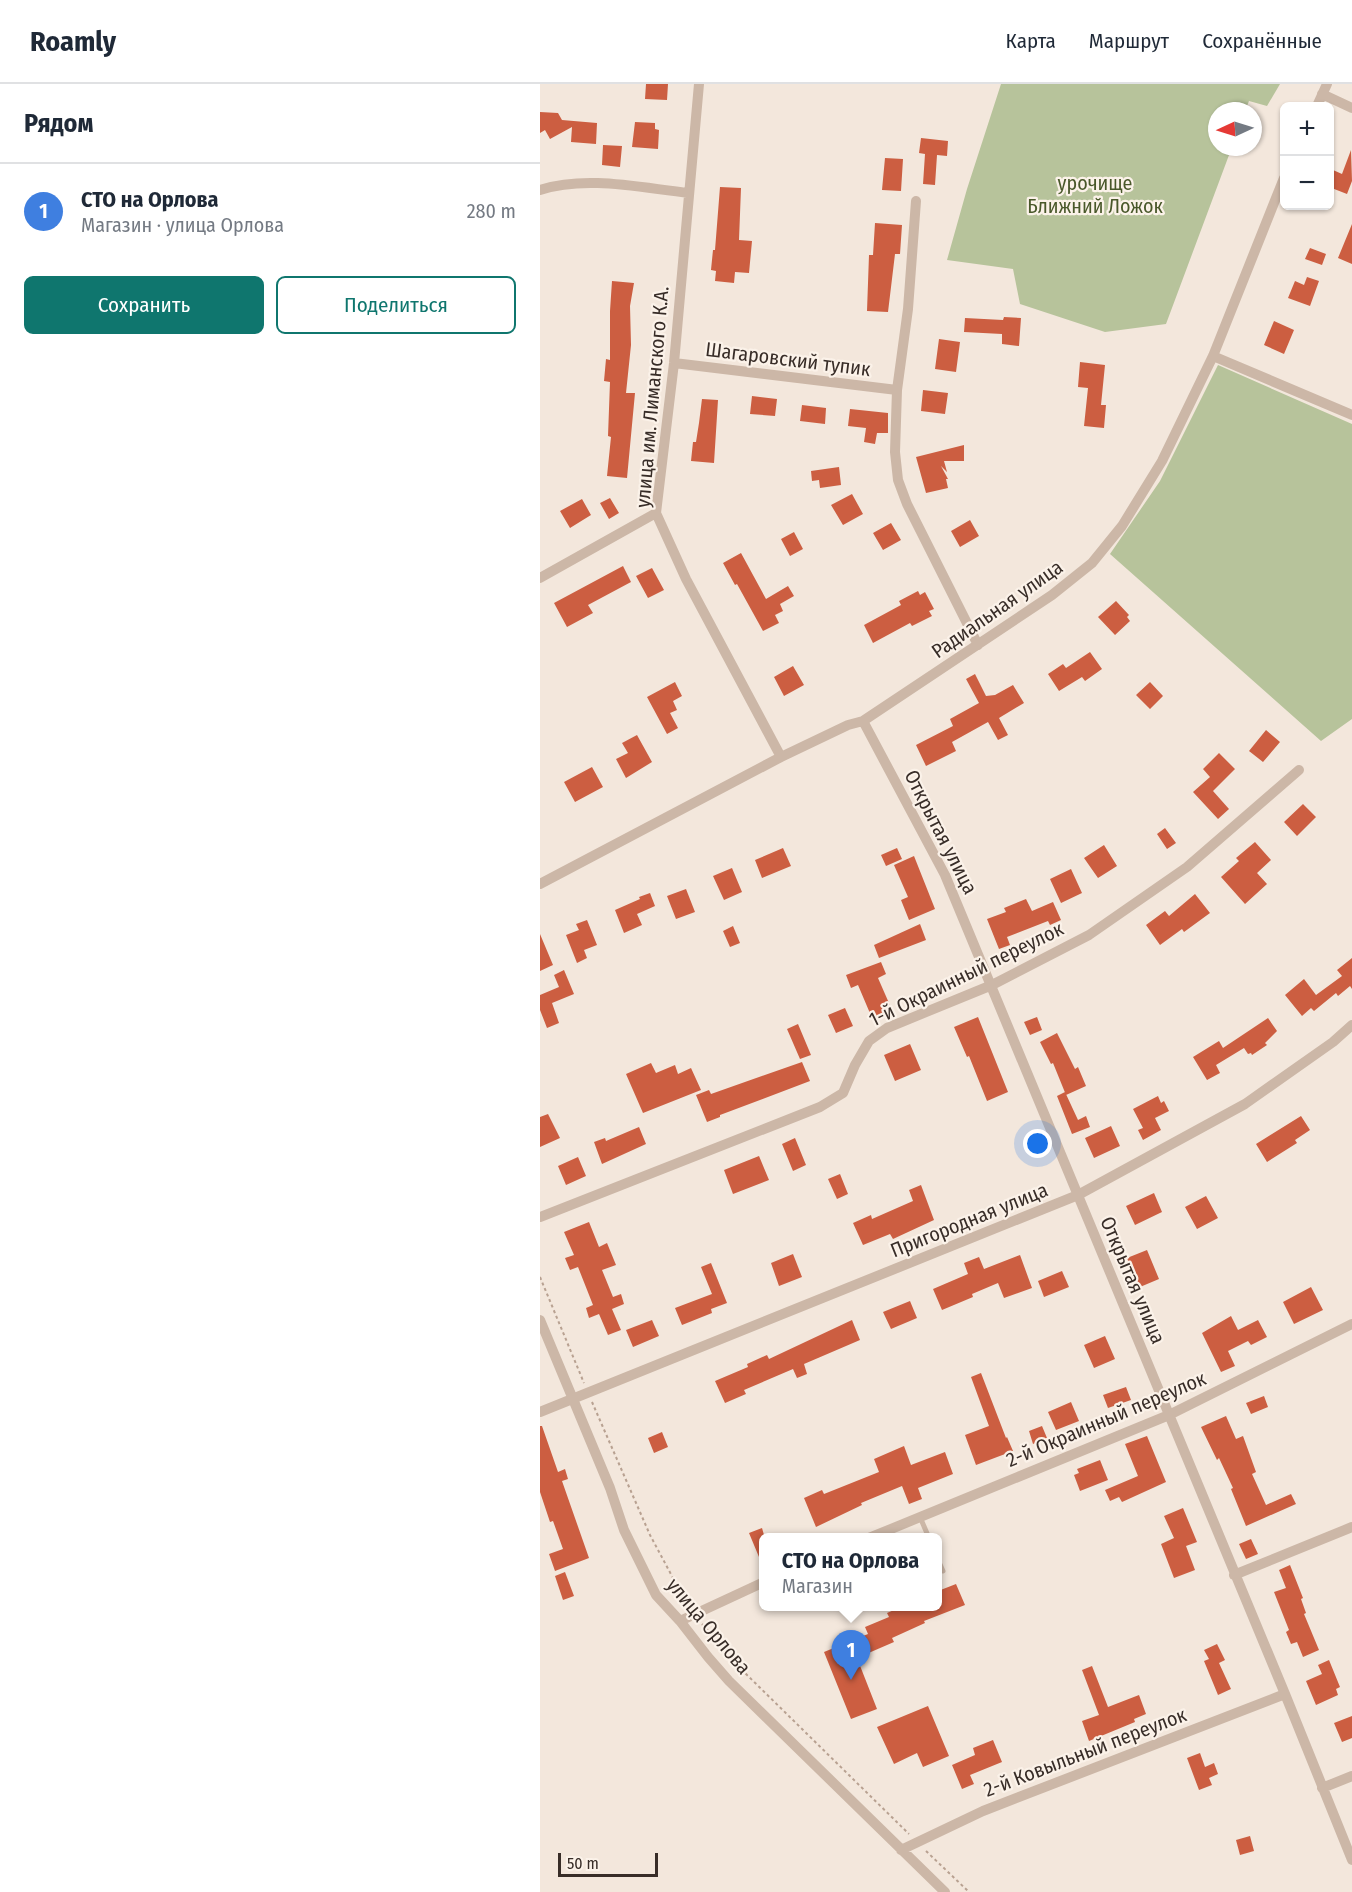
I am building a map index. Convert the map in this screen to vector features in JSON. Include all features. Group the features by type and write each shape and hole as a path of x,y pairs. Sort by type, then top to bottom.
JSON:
{"street":[{"name":"улица им. Лиманского К.А.","path":"699,84 674,363 656,513 686,579 781,757"},
{"path":"1324,89 1352,108"},
{"path":"540,190 560,183 588,182 689,193"},
{"name":"Радиальная улица","path":"540,884 781,757 848,725 863,721 1052,595 1092,563 1122,526 1162,460 1213,356 1280,188"},
{"path":"916,201 908,309 897,390 895,452 898,480 907,504 978,645"},
{"path":"1213,356 1352,415"},
{"name":"Шагаровский тупик","path":"674,363 897,390"},
{"path":"540,578 656,513"},
{"name":"Открытая улица","path":"863,721 945,875 1352,1860"},
{"name":"1-й Окраинный переулок","path":"540,1217 820,1107 843,1093 869,1041 887,1028 992,985 1089,934 1187,867 1299,770"},
{"name":"Пригородная улица","path":"540,1412 1078,1195 1245,1104 1333,1042 1352,1025"},
{"name":"улица Орлова","path":"540,1320 610,1488 624,1530 656,1595 729,1681 945,1892"},
{"name":"2-й Окраинный переулок","path":"886,1533 920,1516 1169,1414 1352,1324"},
{"path":"1234,1575 1352,1527"},
{"path":"680,1621 759,1584"},
{"name":"2-й Ковыльный переулок","path":"901,1850 983,1811 1285,1694"},
{"path":"1322,1788 1352,1776"}],"lane":[{"path":"920,1516 927,1533"}],"green space":[{"name":"урочище Ближний Ложок","path":"1001,84 1280,84 1267,106 1262,105 1262,102 1249,101 1208,102 1208,156 1229,156 1166,324 1105,332 1020,304 1013,269 947,260"},
{"path":"1218,365 1352,424 1352,719 1321,741 1110,554 1160,481"}],"building":[{"path":"646,84 668,84 667,100 645,99"},
{"path":"540,112 558,113 562,120 597,123 596,144 571,142 572,127 550,139 545,130 540,133"},
{"path":"635,122 655,123 655,129 659,130 658,149 632,147"},
{"path":"921,138 948,141 947,156 937,155 935,185 923,184 925,154 919,153"},
{"path":"603,145 622,146 620,167 602,165"},
{"path":"1351,150 1352,181 1347,194 1334,189 1334,170 1342,174"},
{"path":"885,158 903,159 901,191 882,190"},
{"path":"720,187 741,188 739,240 752,241 749,273 735,272 734,283 715,281 716,271 711,270 713,250 715,250"},
{"path":"875,223 902,225 900,254 895,254 888,312 867,311 869,255 873,255"},
{"path":"1352,224 1352,264 1338,258"},
{"path":"1310,248 1326,254 1322,265 1305,259"},
{"path":"1307,277 1319,281 1310,306 1288,298 1295,281 1304,285"},
{"path":"612,281 634,283 630,306 631,345 626,393 635,393 627,478 607,476 611,437 608,436 610,382 604,381 606,359 610,360"},
{"path":"1004,317 1021,318 1019,346 1002,344 1002,334 964,332 965,318 1003,320"},
{"path":"1274,321 1294,330 1284,354 1264,345"},
{"path":"939,339 960,342 956,372 935,369"},
{"path":"1080,362 1105,365 1101,405 1106,405 1104,428 1084,426 1088,388 1078,387"},
{"path":"923,390 948,393 945,414 921,411"},
{"path":"752,396 777,399 775,416 750,414"},
{"path":"702,399 718,400 714,463 691,461"},
{"path":"802,405 826,408 825,424 800,421"},
{"path":"850,409 888,413 888,433 877,433 875,444 864,442 866,428 848,426"},
{"path":"964,445 964,461 944,461 947,472 941,466 948,479 946,479 948,488 926,493 916,457"},
{"path":"839,467 841,485 820,488 819,480 812,481 811,471"},
{"path":"852,494 863,514 843,525 831,505"},
{"path":"610,498 619,513 609,519 600,503"},
{"path":"582,499 591,515 570,528 560,511"},
{"path":"970,520 979,536 960,547 951,531"},
{"path":"891,523 901,540 883,550 873,533"},
{"path":"794,532 803,549 790,556 781,539"},
{"path":"741,553 766,599 788,586 794,596 780,604 783,611 775,615 779,623 763,631 723,563"},
{"path":"623,566 631,582 588,605 593,613 567,627 554,603"},
{"path":"652,568 664,590 648,598 636,576"},
{"path":"918,591 920,595 925,592 934,609 929,611 932,616 912,626 910,623 873,643 864,625 901,605 899,601"},
{"path":"1116,601 1129,615 1127,617 1130,621 1115,635 1098,617"},
{"path":"1090,652 1102,669 1085,681 1082,677 1059,691 1048,674 1063,664 1066,668"},
{"path":"793,666 804,685 784,696 774,677"},
{"path":"975,674 986,696 995,695 1013,685 1024,703 999,718 1008,735 998,740 988,722 952,742 956,751 926,766 916,745 953,726 950,719 979,703 966,679"},
{"path":"675,682 682,696 673,701 677,710 670,713 678,728 667,734 647,697"},
{"path":"1150,682 1163,696 1150,709 1136,695"},
{"path":"1266,730 1280,742 1263,762 1249,751"},
{"path":"637,735 652,762 626,778 616,759 628,753 622,743"},
{"path":"1219,753 1235,769 1213,791 1229,809 1218,819 1193,792 1210,777 1203,769"},
{"path":"592,767 603,787 575,802 564,782"},
{"path":"1303,804 1316,817 1297,836 1284,822"},
{"path":"1165,828 1176,843 1167,849 1157,834"},
{"path":"1255,842 1271,860 1257,873 1267,884 1245,904 1221,877 1239,861 1236,858"},
{"path":"1104,845 1117,866 1098,878 1084,858"},
{"path":"783,848 791,866 762,878 755,860"},
{"path":"897,848 902,859 886,866 881,855"},
{"path":"914,856 935,909 909,920 901,900 908,897 894,865"},
{"path":"732,868 742,892 724,900 713,876"},
{"path":"1071,869 1082,893 1061,903 1050,879"},
{"path":"686,889 695,912 676,919 667,896"},
{"path":"650,893 655,906 637,914 642,925 624,933 615,910"},
{"path":"1195,894 1210,913 1184,932 1182,929 1160,945 1146,925 1165,911 1169,916"},
{"path":"1026,899 1032,911 1053,902 1061,920 1050,925 1048,921 1007,937 1010,945 999,949 987,919 1006,912 1004,908"},
{"path":"587,920 597,945 584,950 587,958 577,963 566,935 579,930 576,924"},
{"path":"920,924 926,940 879,958 874,945"},
{"path":"733,926 740,943 730,947 723,931"},
{"path":"540,934 553,965 540,971"},
{"path":"1352,958 1352,989 1350,986 1338,996 1336,993 1314,1011 1311,1008 1302,1016 1285,995 1304,979 1316,995 1342,976 1337,970"},
{"path":"881,962 886,974 878,978 892,1010 872,1018 858,985 851,988 846,975"},
{"path":"564,970 574,994 552,1003 559,1023 547,1028 540,1010 540,995 559,987 554,975"},
{"path":"845,1008 853,1026 836,1033 828,1015"},
{"path":"978,1017 1008,1092 987,1101 969,1056 967,1057 954,1027"},
{"path":"1037,1017 1042,1030 1030,1035 1024,1022"},
{"path":"1268,1018 1277,1031 1265,1043 1267,1045 1252,1055 1248,1054 1244,1048 1216,1065 1220,1073 1207,1080 1193,1057 1219,1041 1223,1048"},
{"path":"798,1024 811,1055 800,1059 787,1029"},
{"path":"1057,1033 1075,1069 1078,1067 1086,1086 1066,1095 1053,1063 1051,1064 1040,1042"},
{"path":"910,1044 921,1070 895,1081 884,1055"},
{"path":"802,1062 810,1081 707,1122 696,1095 709,1090 711,1094"},
{"path":"651,1063 656,1073 675,1065 678,1074 691,1068 701,1090 643,1113 626,1074"},
{"path":"1065,1092 1078,1120 1086,1116 1090,1127 1072,1134 1057,1096"},
{"path":"1158,1096 1161,1103 1164,1101 1169,1111 1155,1118 1161,1130 1143,1140 1138,1130 1143,1128 1133,1109"},
{"path":"548,1114 560,1138 540,1147 540,1117"},
{"path":"1301,1116 1310,1130 1295,1140 1297,1143 1267,1162 1256,1144"},
{"path":"1111,1126 1120,1146 1094,1158 1085,1138"},
{"path":"639,1127 646,1144 602,1164 594,1142 605,1138 606,1141"},
{"path":"795,1138 806,1165 793,1171 782,1144"},
{"path":"759,1156 769,1180 733,1194 724,1170"},
{"path":"578,1157 586,1176 566,1185 558,1166"},
{"path":"840,1174 848,1194 837,1199 828,1179"},
{"path":"921,1185 934,1220 893,1239 890,1234 863,1245 853,1223 871,1215 872,1219 913,1201 909,1190"},
{"path":"1154,1193 1162,1212 1135,1225 1126,1206"},
{"path":"1206,1196 1218,1218 1197,1229 1185,1207"},
{"path":"589,1222 599,1247 607,1243 616,1265 602,1270 613,1297 621,1294 624,1304 612,1309 621,1330 608,1335 599,1314 589,1318 586,1308 593,1305 578,1267 570,1270 565,1258 574,1255 564,1232"},
{"path":"1147,1250 1159,1279 1140,1287 1127,1258"},
{"path":"793,1254 802,1277 779,1286 771,1263"},
{"path":"1020,1255 1032,1288 1004,1298 998,1283 942,1310 933,1289 968,1274 964,1263 979,1257 984,1269"},
{"path":"711,1263 727,1303 711,1309 712,1313 682,1325 675,1308 712,1294 701,1267"},
{"path":"1062,1271 1069,1287 1044,1297 1038,1281"},
{"path":"1311,1287 1323,1310 1294,1324 1283,1302"},
{"path":"910,1301 917,1318 891,1329 883,1312"},
{"path":"1231,1316 1238,1330 1258,1320 1267,1337 1251,1345 1248,1341 1228,1351 1235,1366 1221,1372 1202,1333"},
{"path":"652,1320 659,1336 633,1347 626,1330"},
{"path":"852,1320 860,1340 804,1364 807,1374 797,1378 793,1369 744,1390 746,1394 725,1403 715,1381 748,1367 747,1364 767,1355 769,1359"},
{"path":"1105,1336 1115,1359 1094,1368 1084,1345"},
{"path":"981,1373 1013,1451 976,1465 965,1435 989,1426 971,1377"},
{"path":"1126,1387 1131,1400 1108,1408 1103,1395"},
{"path":"1264,1396 1268,1407 1251,1414 1246,1403"},
{"path":"1071,1402 1079,1421 1056,1430 1048,1412"},
{"path":"1226,1416 1236,1439 1243,1436 1256,1472 1252,1474 1266,1505 1291,1494 1296,1504 1246,1526 1231,1489 1233,1488 1201,1427"},
{"path":"540,1426 542,1426 558,1472 565,1469 568,1479 562,1481 589,1558 555,1571 549,1554 563,1549 553,1521 550,1522 540,1492"},
{"path":"1042,1426 1047,1438 1033,1444 1029,1431"},
{"path":"662,1432 668,1447 654,1453 648,1438"},
{"path":"1147,1436 1166,1482 1122,1502 1119,1497 1110,1501 1105,1490 1138,1476 1125,1444"},
{"path":"904,1446 911,1465 945,1452 953,1474 918,1488 922,1499 909,1504 902,1486 861,1503 862,1505 816,1527 804,1498 822,1490 824,1494 879,1472 874,1459"},
{"path":"1100,1460 1108,1480 1080,1491 1074,1475 1079,1473 1077,1469"},
{"path":"1183,1508 1197,1542 1186,1546 1195,1570 1174,1578 1161,1544 1174,1538 1164,1516"},
{"path":"762,1528 763,1533 759,1533 759,1557 749,1533"},
{"path":"1251,1539 1258,1554 1246,1559 1239,1544"},
{"path":"1290,1565 1303,1598 1301,1599 1306,1613 1304,1614 1319,1650 1303,1657 1297,1642 1291,1644 1286,1632 1289,1630 1274,1592 1286,1588 1279,1570"},
{"path":"565,1572 574,1596 563,1600 555,1576"},
{"path":"956,1584 965,1605 924,1621 925,1623 892,1638 894,1642 857,1658 877,1709 851,1719 824,1652 868,1634 865,1627 889,1617 887,1613 892,1611 942,1611 942,1589"},
{"path":"1217,1644 1225,1660 1219,1663 1231,1689 1218,1695 1204,1661 1209,1659 1204,1650"},
{"path":"1329,1660 1340,1687 1336,1689 1338,1695 1316,1705 1306,1681 1322,1674 1318,1665"},
{"path":"1092,1666 1108,1707 1139,1695 1146,1714 1134,1719 1135,1722 1089,1741 1082,1721 1099,1715 1082,1670"},
{"path":"928,1706 949,1756 923,1767 917,1753 894,1764 877,1727"},
{"path":"1352,1716 1352,1738 1342,1742 1334,1723"},
{"path":"993,1740 1002,1762 970,1775 974,1784 962,1789 952,1765 975,1755 973,1748"},
{"path":"1200,1753 1205,1767 1214,1763 1218,1774 1209,1778 1212,1785 1199,1790 1187,1758"},
{"path":"1250,1836 1254,1851 1240,1855 1236,1840"}],"place":[{"name":"СТО на Орлова","path":"851,1680"}]}
